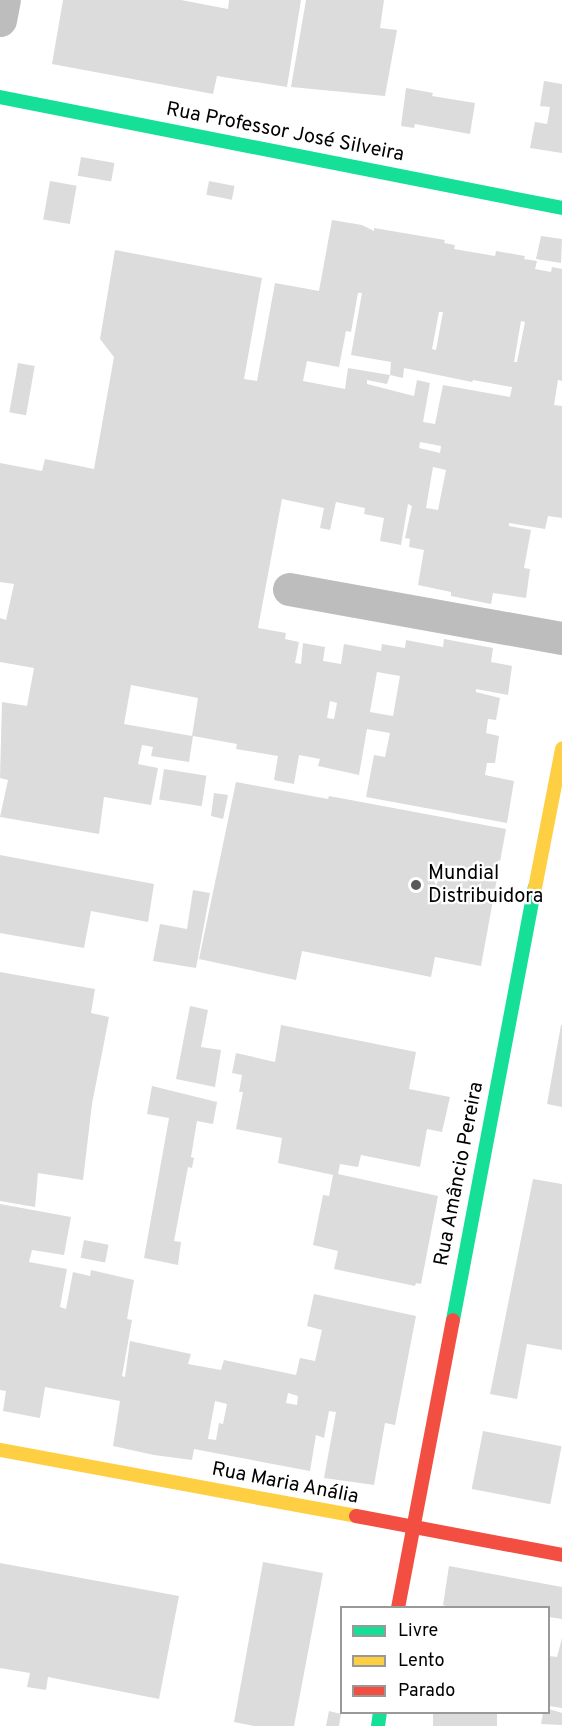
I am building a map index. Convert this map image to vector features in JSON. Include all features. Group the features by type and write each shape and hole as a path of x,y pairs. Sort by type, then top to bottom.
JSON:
{"street":[{"path":"0,20 4,0"},
{"name":"Rua Professor José Silveira","path":"0,97 562,208"},
{"path":"289,589 562,638"},
{"name":"Rua Amâncio Pereira","path":"398,1606 411,1528 562,749"},
{"name":"Rua Maria Anália","path":"0,1450 562,1555"}],"building":[{"path":"63,0 181,0 228,9 229,0 301,0 287,87 217,76 213,94 52,64"},
{"path":"306,0 384,0 380,28 397,30 385,96 291,87"},
{"path":"544,81 562,84 562,153 530,148 535,122 547,124 550,107 540,106"},
{"path":"406,88 433,93 432,96 475,103 470,134 415,124 414,128 401,126"},
{"path":"81,157 114,163 111,182 78,176"},
{"path":"50,181 77,186 70,224 43,219"},
{"path":"209,181 235,186 232,200 206,195"},
{"path":"332,220 362,225 374,231 374,228 445,240 444,243 455,245 454,249 495,256 496,251 525,256 524,259 537,261 535,269 551,272 552,267 562,269 562,381 558,380 554,405 562,406 562,518 548,516 545,529 509,523 509,526 531,530 524,568 530,569 526,598 493,593 491,604 451,596 451,592 418,585 424,550 409,547 410,539 405,538 412,506 408,504 401,545 380,541 384,518 364,514 365,508 336,502 330,530 320,528 324,508 282,499 258,628 286,633 285,639 299,642 295,663 301,664 303,643 325,647 323,661 341,664 344,644 381,651 382,644 405,648 406,640 443,647 444,639 493,648 491,662 512,666 508,695 476,689 476,692 500,698 496,720 488,719 486,733 499,736 495,763 487,763 485,775 514,781 507,823 366,797 374,755 385,757 390,733 367,729 359,775 318,766 320,759 299,755 294,784 274,780 278,756 236,749 237,744 193,736 189,762 151,756 153,747 142,745 138,764 158,768 151,805 104,797 99,834 0,817 8,780 0,778 2,702 27,706 34,668 0,662 0,618 6,620 14,584 0,582 0,463 42,471 45,459 94,469 114,357 100,339 115,250 262,278 244,379 257,381 275,283 319,291","holes":["358,293 362,293 351,355 391,362 390,375 348,368 345,389 303,381 307,361 339,367 346,331 351,332","439,312 443,312 436,350 432,349","521,321 525,322 517,362 514,362","404,368 472,382 473,380 512,387 510,397 443,385 435,424 423,422 430,383 417,380 414,396 367,384 367,380 387,384 390,375 403,378","420,442 441,446 440,453 419,448","433,467 446,470 438,510 426,508","377,672 400,676 393,716 370,712","131,685 198,698 192,736 124,724","330,701 337,703 334,719 327,718"]},
{"path":"541,236 562,239 561,263 536,259"},
{"path":"18,363 35,366 26,415 9,412"},
{"path":"164,769 206,776 202,806 159,800"},
{"path":"236,782 328,799 329,796 506,829 481,966 435,957 431,977 302,951 296,980 199,959"},
{"path":"214,793 228,795 223,819 211,816"},
{"path":"0,855 154,884 148,922 91,911 84,948 0,933"},
{"path":"193,890 210,893 196,968 153,961 160,924 187,929"},
{"path":"0,972 95,989 91,1013 109,1017 92,1104 83,1180 38,1173 35,1207 0,1201"},
{"path":"190,1006 208,1010 201,1047 221,1050 215,1087 176,1079"},
{"path":"281,1025 416,1052 409,1089 450,1097 442,1132 427,1129 420,1167 361,1155 358,1167 340,1164 338,1174 438,1196 421,1284 416,1283 415,1286 334,1269 338,1251 313,1245 323,1195 329,1196 333,1175 278,1163 282,1138 236,1129 243,1092 239,1092 242,1075 232,1073 236,1053 275,1062"},
{"path":"562,1025 562,1107 547,1104"},
{"path":"152,1086 217,1102 213,1124 197,1121 191,1157 194,1158 192,1168 188,1167 174,1241 181,1242 178,1265 144,1258 169,1118 147,1114"},
{"path":"533,1179 562,1184 562,1350 527,1344 517,1399 490,1394"},
{"path":"0,1204 71,1217 64,1255 32,1250 29,1262 67,1269 60,1307 66,1309 73,1272 90,1276 91,1270 134,1280 127,1319 132,1320 122,1376 125,1377 130,1341 191,1354 188,1364 221,1370 224,1360 296,1375 300,1358 315,1361 322,1330 307,1326 314,1294 416,1316 395,1425 385,1423 374,1485 324,1478 336,1412 329,1411 324,1438 316,1435 310,1471 194,1449 192,1460 113,1446 120,1401 45,1387 40,1418 3,1411 6,1391 0,1390","holes":["288,1393 298,1396 297,1405 286,1403","215,1401 227,1404 223,1424 219,1423 216,1440 208,1439"]},
{"path":"84,1240 109,1245 105,1262 81,1258"},
{"path":"483,1431 562,1446 550,1504 472,1489"},
{"path":"263,1562 323,1573 294,1726 254,1726 234,1722"},
{"path":"0,1563 179,1596 159,1699 48,1677 46,1690 27,1687 30,1673 0,1668"},
{"path":"449,1566 562,1587 562,1619 550,1617 550,1606 443,1605"},
{"path":"562,1638 562,1708 550,1706 550,1656 557,1657"},
{"path":"550,1709 562,1713 562,1725 541,1724 543,1714 550,1714"},
{"path":"329,1711 341,1714 339,1726 326,1726"},
{"path":"433,1714 497,1714 497,1726 433,1726"}],"traffic: fast":[{"path":"0,97 562,208"},
{"path":"453,1320 535,888"},
{"path":"378,1726 380,1714"}],"traffic: slow":[{"path":"535,888 562,749"},
{"path":"0,1450 356,1516"}],"traffic: jam":[{"path":"398,1606 453,1320"},
{"path":"356,1516 562,1555"}],"place":[{"name":"Mundial Distribuidora","path":"416,885"}]}
